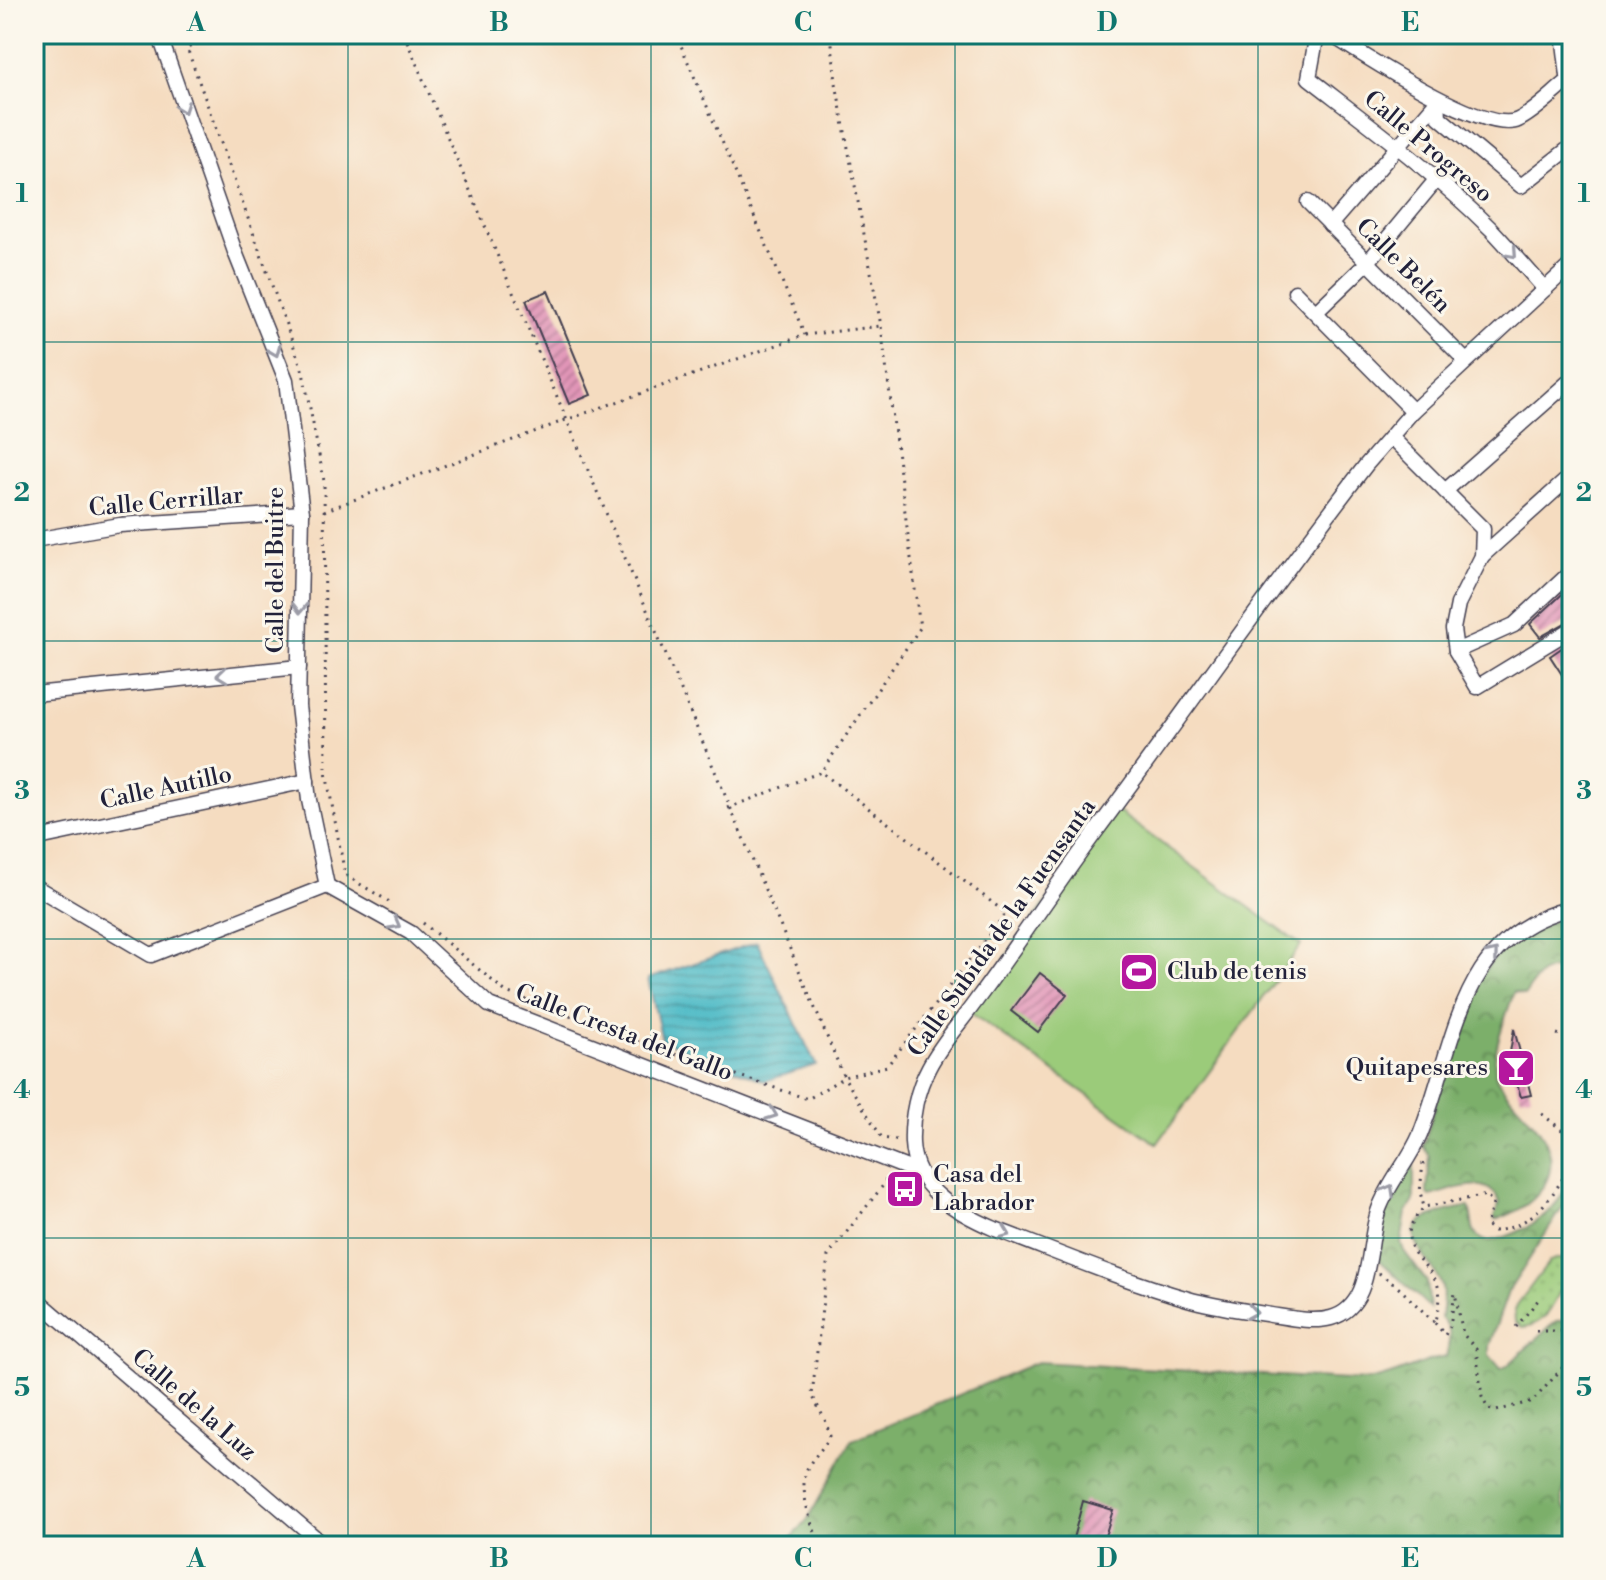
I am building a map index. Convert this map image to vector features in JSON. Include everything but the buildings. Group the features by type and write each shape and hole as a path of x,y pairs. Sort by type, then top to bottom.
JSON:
{"main road":[{"path":"1564,34 1572,36"}],"street":[{"name":"Calle del Buitre","path":"159,34 235,252 286,380 302,513 298,706 307,781 327,886"},
{"name":"Calle Progreso","path":"1317,34 1309,78 1398,147 1492,230 1545,289"},
{"path":"1330,34 1438,100 1499,121 1516,121 1569,75"},
{"path":"1564,34 1572,100"},
{"path":"1330,225 1438,100"},
{"path":"1438,100 1439,117 1521,186 1572,146"},
{"path":"1316,312 1368,262 1436,180"},
{"name":"Calle Belén","path":"1308,202 1466,361"},
{"name":"Calle Subida de la Fuensanta","path":"1572,264 1413,411 1391,437 1335,505 1035,914 938,1052 919,1091 912,1142 920,1173 942,1200 985,1225 1166,1292 1221,1307 1298,1319 1330,1319 1342,1314 1357,1301 1379,1209 1412,1151 1452,1034 1486,962 1509,936 1527,923 1572,908"},
{"path":"1295,292 1413,411"},
{"path":"1445,491 1572,379"},
{"path":"1391,437 1483,529 1482,556"},
{"path":"1572,475 1482,556 1458,604 1453,629 1456,651 1477,687 1572,629"},
{"name":"Calle Cerrillar","path":"34,540 120,525 302,513"},
{"path":"1456,651 1514,625 1572,571"},
{"path":"34,694 299,667"},
{"name":"Calle Autillo","path":"34,839 307,781"},
{"path":"34,886 151,955 327,886"},
{"name":"Calle Cresta del Gallo","path":"327,886 411,933 489,1005 920,1173"},
{"name":"Calle de la Luz","path":"34,1297 325,1546"}],"path":[{"path":"220,34 187,48 303,372 324,481 326,772 345,875 399,908"},
{"path":"404,34 844,1077 882,1138 912,1142"},
{"path":"676,34 805,335"},
{"path":"728,808 821,772 920,628 881,326 836,83 831,34"},
{"path":"324,511 805,335 881,326"},
{"path":"412,916 506,992 644,1044 808,1099 844,1077 887,1066 1006,913 821,772"},
{"path":"1557,1034 1572,1039"},
{"path":"1568,1080 1567,1067 1572,1056"},
{"path":"1542,1114 1572,1138"},
{"path":"1412,1151 1423,1161 1420,1192 1424,1207"},
{"path":"822,1546 808,1519 803,1478 830,1436 812,1395 828,1256 885,1183 893,1161"},
{"path":"1435,1323 1439,1311 1439,1288 1434,1275 1414,1252 1409,1236 1414,1220 1424,1207 1487,1195 1493,1204 1486,1225 1500,1231 1521,1223 1542,1208 1555,1194 1572,1162"},
{"path":"1366,1264 1400,1289 1445,1335 1449,1330 1455,1293 1463,1334 1476,1349 1482,1397 1488,1409 1496,1411 1533,1401 1572,1357"},
{"path":"1516,1327 1539,1299"},
{"path":"1536,1331 1572,1331"}],"green space":[{"name":"Club de tenis","path":"1113,808 1301,945 1157,1144 968,1011"},
{"path":"1572,915 1572,991 1567,970 1559,969 1541,974 1525,995 1514,992 1495,1056 1498,1081 1542,1135 1549,1151 1547,1180 1528,1204 1495,1220 1500,1202 1487,1188 1469,1186 1430,1196 1427,1192 1430,1156 1423,1146 1458,1028 1471,997 1485,970 1503,947 1525,931"},
{"path":"1414,1162 1414,1201 1406,1213 1401,1243 1427,1282 1430,1308 1375,1256 1382,1213"},
{"path":"1572,1177 1572,1193 1508,1292 1489,1346 1489,1355 1501,1369 1556,1321 1572,1320 1572,1460 1562,1497 1564,1507 1572,1514 1572,1546 785,1546 808,1519 852,1440 1037,1362 1367,1381 1446,1357 1450,1336 1441,1318 1442,1287 1419,1248 1415,1230 1421,1222 1433,1216 1469,1207 1478,1237 1487,1241 1502,1238 1544,1215 1560,1198"},
{"path":"1562,1259 1568,1270 1557,1298 1540,1320 1522,1327 1515,1321 1514,1309 1550,1261"}],"water":[{"path":"757,942 816,1065 765,1081 662,1040 648,979"}],"place":[{"name":"Club de tenis","path":"1139,972"},
{"name":"Quitapesares","path":"1516,1068"},
{"name":"Casa del Labrador","path":"905,1189"}]}
